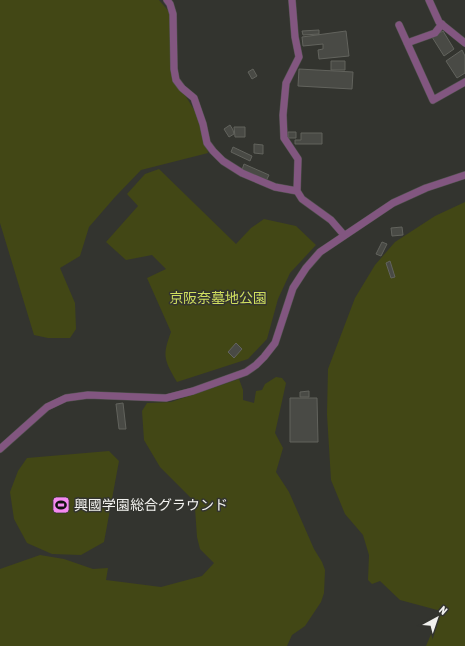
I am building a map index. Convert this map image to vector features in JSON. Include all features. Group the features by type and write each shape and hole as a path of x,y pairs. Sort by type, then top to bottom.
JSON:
{"street":[{"path":"167,0 173,14 174,69 176,80 182,88 194,98 203,124 207,143 213,152 223,161 242,173 275,187 297,191"},
{"path":"292,0 295,37 299,57 286,83 283,115 284,138 298,159 297,191 302,200 332,220 344,235"},
{"path":"429,0 439,22 465,43"},
{"path":"407,43 435,33 442,24"},
{"path":"399,25 433,100 465,82"},
{"path":"0,449 47,408 66,398 88,395 166,398 193,391 246,372 256,366 274,343 293,288 306,268 320,252 393,203 426,188 465,175"}],"green space":[{"path":"0,0 159,0 172,15 174,77 196,113 204,135 208,153 141,170 89,227 80,256 60,268 75,303 76,329 70,338 48,338 34,335 0,223"},
{"name":"京阪奈墓地公園","path":"159,169 236,244 251,228 264,219 296,226 316,245 290,273 278,299 267,339 248,359 177,382 169,368 166,358 166,347 171,332 147,278 166,269 152,255 126,260 106,242 138,206 127,194 145,174"},
{"path":"465,202 465,646 426,646 441,611 400,600 380,581 372,584 368,580 369,555 363,535 345,514 331,480 327,414 328,369 355,298 375,265 395,242 435,216"},
{"path":"276,377 282,378 286,383 275,433 283,448 276,472 289,492 325,570 324,593 321,602 305,626 292,635 287,646 0,646 0,569 40,555 64,559 93,569 108,568 106,580 161,587 202,576 214,563 200,549 197,537 193,500 160,467 144,440 142,411 147,403 171,402 239,379 243,390 243,400 254,403 256,391 262,390 265,384"},
{"name":"興國学園総合グラウンド","path":"109,451 119,461 104,542 81,555 52,554 27,543 14,519 10,492 18,471 27,458"}],"building":[{"path":"319,30 319,34 303,35 302,31"},
{"path":"346,31 349,56 319,59 318,50 323,49 323,44 303,46 302,37"},
{"path":"443,31 454,49 444,56 432,37"},
{"path":"462,50 465,56 465,73 457,78 446,61"},
{"path":"331,61 345,61 345,70 331,70"},
{"path":"253,69 257,76 252,79 248,72"},
{"path":"299,69 353,72 352,89 298,86"},
{"path":"230,125 234,134 229,137 224,129"},
{"path":"234,127 245,127 245,137 235,137"},
{"path":"288,132 296,132 296,138 288,138"},
{"path":"301,133 322,133 322,144 295,144 295,140 301,140"},
{"path":"254,144 263,145 263,154 254,153"},
{"path":"233,147 252,156 250,161 231,152"},
{"path":"244,164 269,175 266,181 242,170"},
{"path":"402,227 403,235 392,236 391,228"},
{"path":"382,242 387,244 381,256 376,254"},
{"path":"390,261 395,277 391,278 386,263"},
{"path":"236,343 242,349 234,358 228,352"},
{"path":"309,391 309,397 300,397 300,392"},
{"path":"290,398 317,398 318,442 290,442"},
{"path":"123,403 126,429 119,429 116,404"}],"place":[{"name":"興國学園総合グラウンド","path":"61,505"}]}
